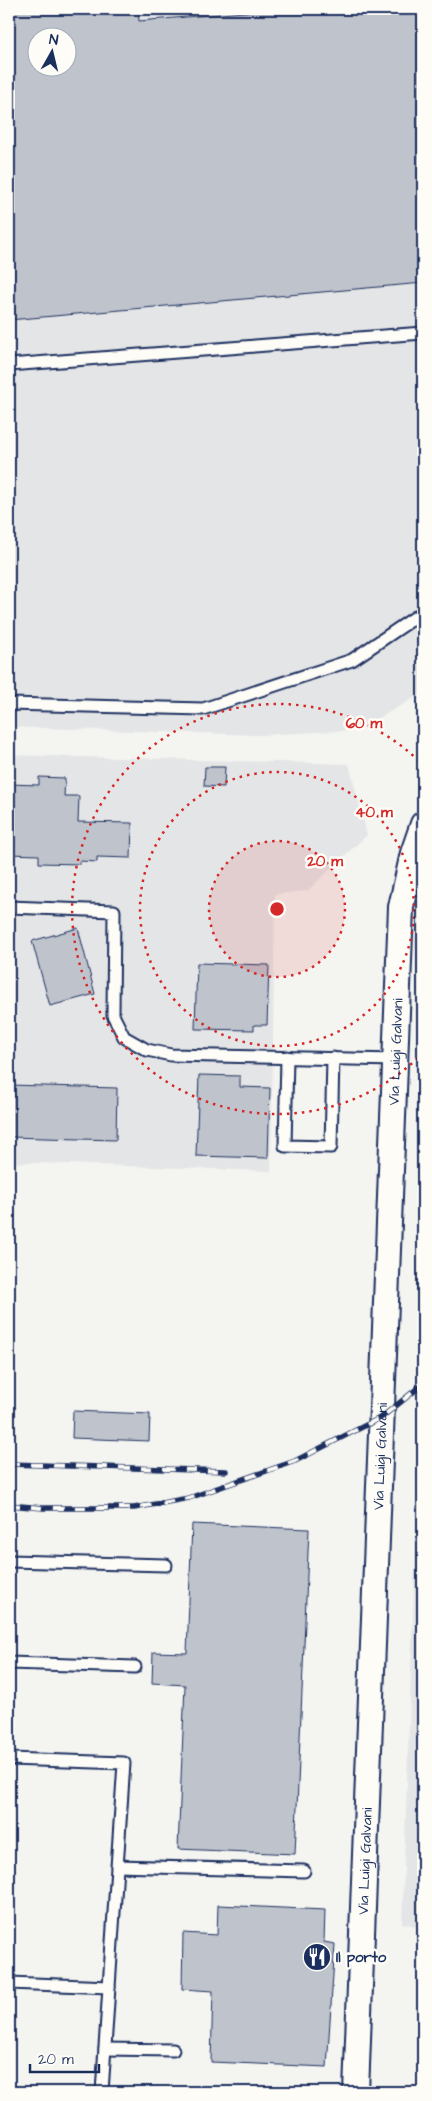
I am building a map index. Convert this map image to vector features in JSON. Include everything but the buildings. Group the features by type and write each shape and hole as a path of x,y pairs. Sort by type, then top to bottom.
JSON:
{"street":[{"name":"Via Luigi Galvani","path":"356,2092 401,907 413,853 423,824"}],"lane":[{"path":"9,365 423,333"},
{"path":"9,704 203,709 352,660 423,612"},
{"path":"9,907 114,911 112,1015 124,1037 147,1050 171,1055 396,1060"},
{"path":"288,1057 285,1146 331,1147 333,1058"},
{"path":"9,1561 166,1564"},
{"path":"9,1663 135,1667"},
{"path":"9,1759 124,1763 102,2092"},
{"path":"117,1866 304,1871"},
{"path":"9,1984 109,1988"},
{"path":"105,2049 173,2050"}],"shaded area":[{"path":"9,9 423,9 423,693 358,730 259,735 9,727"},
{"path":"9,755 349,764 367,835 307,891 275,894 271,1171 9,1162"},
{"path":"423,1335 423,1928 402,1923"}],"railway":[{"path":"9,1505 43,1508 134,1508 189,1498 295,1461 382,1417 423,1384"},
{"path":"9,1464 226,1471"}],"place":[{"name":"Il porto","path":"317,1957"}]}
